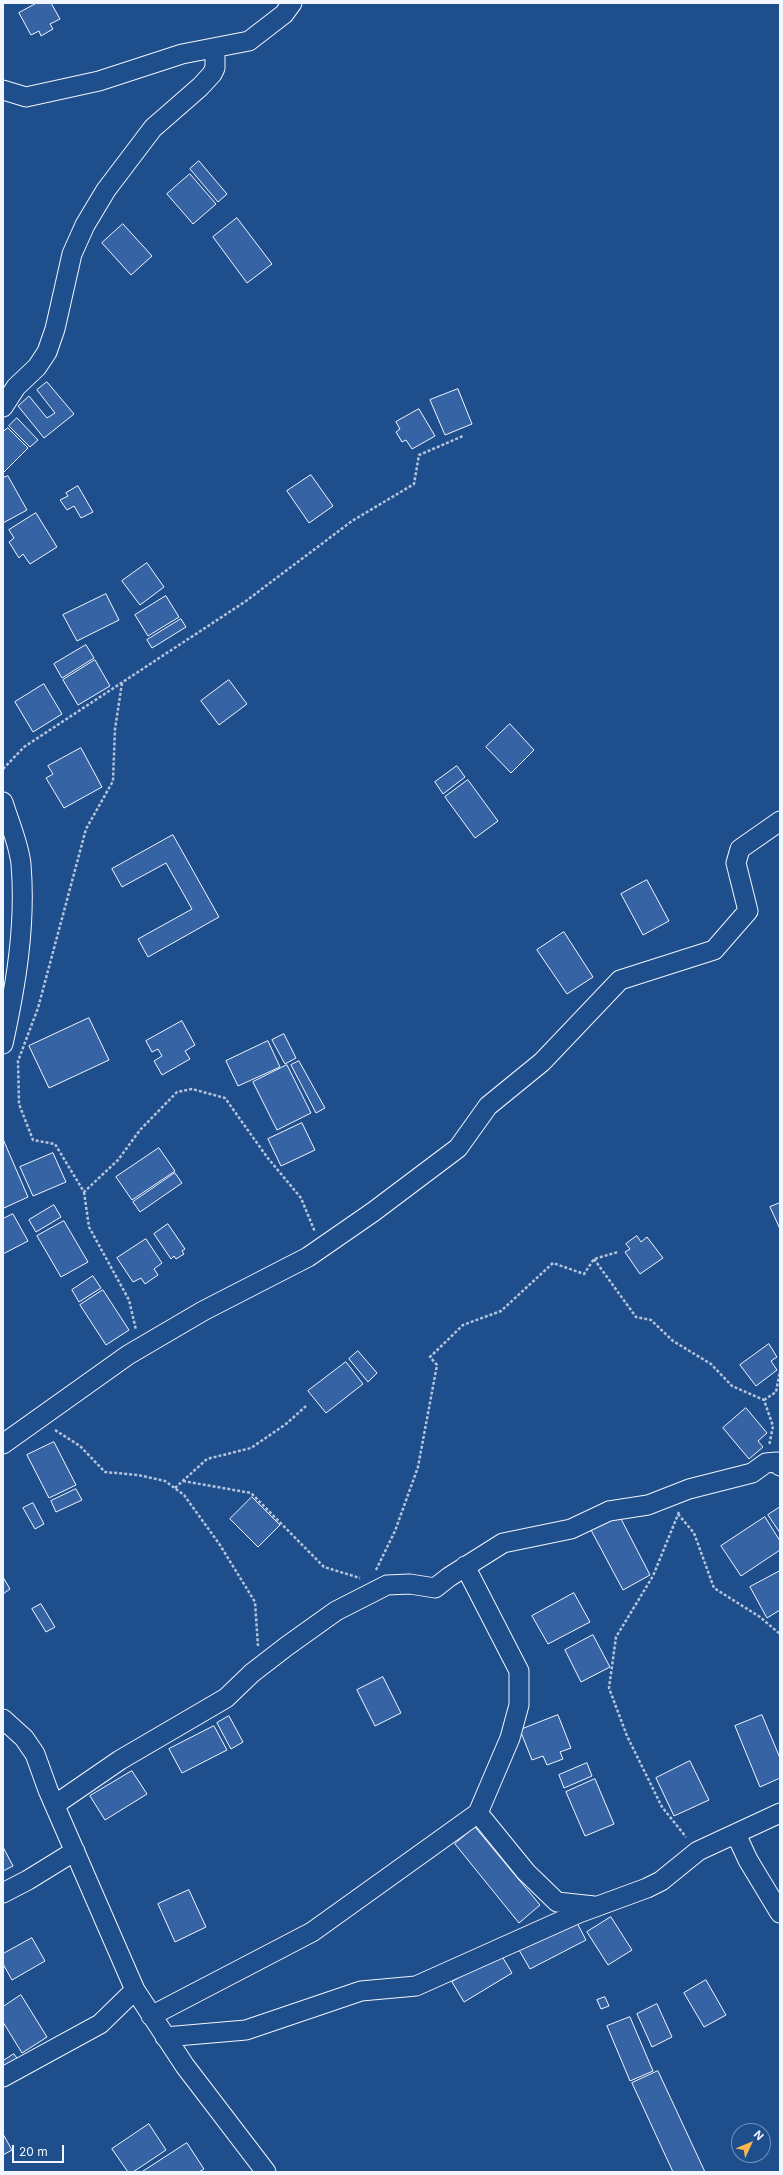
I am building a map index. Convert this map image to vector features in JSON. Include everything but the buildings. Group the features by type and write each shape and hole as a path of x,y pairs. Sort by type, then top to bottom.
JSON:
{"street":[{"path":"3,90 26,97 99,81 182,54 250,41 284,14 292,3"},
{"path":"3,407 16,387 37,367 47,352 55,330 72,254 85,225 106,190 153,128 200,88 212,74 215,68 215,48"},
{"path":"3,802 21,863 21,908 19,964 3,1044"},
{"path":"3,1444 140,1348 203,1311 308,1257 373,1212 458,1148 488,1106 542,1062 620,980 714,950 748,911 736,863 740,849 780,821"},
{"path":"56,1804 120,1760 226,1698 259,1668 287,1646 336,1611 378,1584 410,1584 435,1588 465,1566 503,1543 572,1529 608,1511 648,1505 689,1489 752,1473 773,1465"},
{"path":"151,2016 312,1932 478,1813 510,1738 519,1705 519,1671 465,1566"},
{"path":"3,1719 24,1738 35,1754 48,1790 56,1804 94,1899 135,1990 185,2066 266,2172"},
{"path":"478,1813 526,1872 557,1902 597,1906"},
{"path":"165,2037 246,2030 361,1991 400,1989 416,1986 597,1906 632,1894 661,1881 698,1851 780,1813"},
{"path":"736,1834 748,1860 780,1913"},
{"path":"3,1893 28,1880 75,1851"},
{"path":"3,2077 100,2024 135,1990"}],"path":[{"path":"3,769 24,747 246,600 352,521 414,484 419,454 463,436"},
{"path":"122,683 115,729 113,781 86,829 38,1008 18,1060 19,1104 33,1140 55,1144 84,1192 89,1227 129,1300 140,1348"},
{"path":"84,1192 118,1160 140,1130 177,1092 192,1089 225,1098 267,1157 301,1198 322,1247"},
{"path":"183,1481 251,1493 324,1567 378,1584 418,1467 437,1365 430,1357 463,1325 501,1311 553,1263 584,1274 594,1259 618,1252"},
{"path":"594,1259 636,1317 651,1320 673,1341 711,1364 732,1386 764,1400 773,1426 773,1465"},
{"path":"764,1400 776,1392 780,1371"},
{"path":"175,1488 207,1459 251,1448 286,1424 306,1406"},
{"path":"39,1419 80,1446 105,1472 138,1474 165,1481 184,1495 220,1545 255,1602 259,1668"},
{"path":"689,1489 653,1576 616,1637 610,1688 627,1736 662,1807 698,1851"},
{"path":"678,1514 694,1533 714,1588 760,1617 780,1634"}]}
